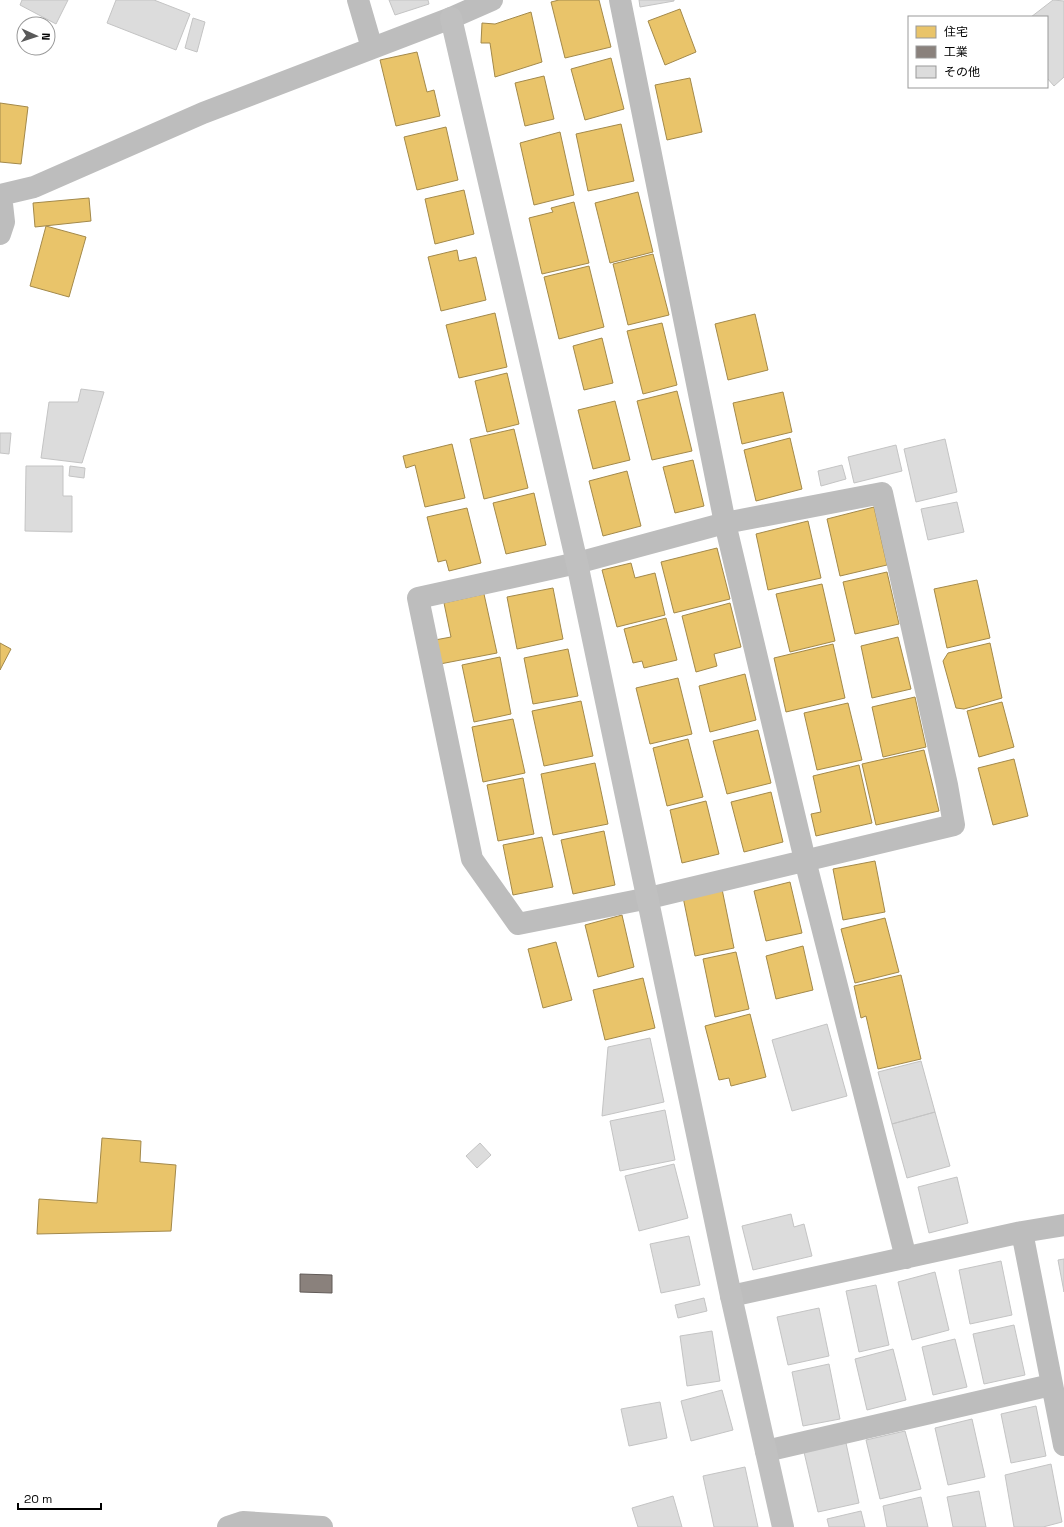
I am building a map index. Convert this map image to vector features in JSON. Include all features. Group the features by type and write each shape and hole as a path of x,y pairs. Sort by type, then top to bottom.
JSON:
{"street":[{"path":"358,0 372,48"},
{"path":"0,234 4,222 1,195 34,187 203,113 451,18 492,0"},
{"path":"620,0 725,523 805,860 906,1258"},
{"path":"451,18 577,563 649,898 731,1296 783,1527"},
{"path":"882,493 947,785 954,825 649,898 518,924 472,859 418,598 577,563 725,523 882,493"},
{"path":"731,1296 1022,1232 1064,1226"},
{"path":"1022,1232 1064,1445"},
{"path":"766,1451 1052,1385"},
{"path":"228,1527 243,1522 322,1527"}],"building: 住宅":[{"path":"559,0 599,0 611,47 565,58 551,2"},
{"path":"680,9 696,52 665,65 648,21"},
{"path":"531,12 542,62 495,77 490,43 481,43 482,23 495,24"},
{"path":"417,52 427,92 434,90 440,116 396,126 380,60"},
{"path":"611,58 624,109 585,120 571,69"},
{"path":"544,76 554,119 525,126 515,83"},
{"path":"690,78 702,132 667,140 655,85"},
{"path":"0,103 28,107 21,164 0,162"},
{"path":"621,124 634,181 588,191 576,134"},
{"path":"446,127 458,180 417,190 404,137"},
{"path":"560,132 574,195 534,205 520,143"},
{"path":"464,190 474,234 435,244 425,199"},
{"path":"638,192 653,252 610,263 595,203"},
{"path":"89,198 91,221 35,227 33,203"},
{"path":"574,202 589,263 542,274 529,218 553,212 551,208"},
{"path":"46,226 86,237 69,297 30,286"},
{"path":"457,250 459,261 476,257 486,300 441,311 428,257"},
{"path":"653,254 669,315 628,325 613,264"},
{"path":"589,266 604,327 559,339 544,277"},
{"path":"495,313 507,367 459,378 446,325"},
{"path":"755,314 768,370 728,380 715,324"},
{"path":"662,323 677,385 643,394 627,331"},
{"path":"602,338 613,383 584,390 573,346"},
{"path":"507,373 519,424 487,432 475,381"},
{"path":"677,391 692,451 652,460 637,401"},
{"path":"783,392 792,432 742,444 733,403"},
{"path":"615,401 630,460 593,469 578,410"},
{"path":"514,429 528,488 484,499 470,439"},
{"path":"790,438 802,489 756,501 744,450"},
{"path":"452,444 465,498 425,507 415,465 406,468 403,456"},
{"path":"693,460 704,506 675,513 663,467"},
{"path":"627,471 641,526 603,536 589,481"},
{"path":"534,493 546,545 506,554 493,503"},
{"path":"874,507 887,565 840,576 827,519"},
{"path":"467,508 481,563 449,571 446,560 438,562 427,517"},
{"path":"808,521 821,578 768,590 756,534"},
{"path":"717,548 730,599 674,613 661,562"},
{"path":"631,563 635,578 655,573 665,615 617,627 602,570"},
{"path":"887,572 899,624 855,634 843,582"},
{"path":"977,580 990,638 947,648 934,589"},
{"path":"822,584 835,641 790,652 776,594"},
{"path":"553,588 563,639 517,649 507,597"},
{"path":"484,594 497,653 440,664 435,640 451,637 444,603"},
{"path":"730,603 741,647 714,654 717,666 696,672 682,616"},
{"path":"666,618 677,660 644,668 642,661 633,663 624,629"},
{"path":"898,637 911,689 872,698 861,646"},
{"path":"0,643 11,649 0,670"},
{"path":"990,643 1002,698 964,709 956,708 943,661 948,653"},
{"path":"833,644 845,698 786,712 774,658"},
{"path":"568,649 578,696 533,704 524,658"},
{"path":"500,657 511,714 474,722 462,665"},
{"path":"745,674 756,720 710,732 699,686"},
{"path":"678,678 692,734 650,744 636,688"},
{"path":"915,697 926,747 883,757 872,707"},
{"path":"581,701 593,756 544,766 532,711"},
{"path":"1002,702 1014,747 979,757 967,711"},
{"path":"848,703 862,760 817,770 804,713"},
{"path":"513,719 525,773 483,782 472,727"},
{"path":"758,730 771,783 727,794 713,741"},
{"path":"688,739 703,797 667,806 653,748"},
{"path":"924,750 939,811 876,825 862,764"},
{"path":"1014,759 1028,816 993,825 978,768"},
{"path":"595,763 608,824 553,835 541,774"},
{"path":"859,765 872,823 816,836 811,814 821,812 813,776"},
{"path":"523,778 534,834 498,841 487,785"},
{"path":"771,792 783,842 744,852 731,802"},
{"path":"706,801 719,854 682,863 670,810"},
{"path":"604,831 615,885 573,894 561,840"},
{"path":"542,837 553,887 513,895 503,845"},
{"path":"875,861 885,912 843,920 833,869"},
{"path":"790,882 802,933 766,941 754,891"},
{"path":"722,889 734,948 695,956 683,897"},
{"path":"622,915 634,967 598,977 585,925"},
{"path":"885,918 899,972 855,983 841,929"},
{"path":"556,942 572,1000 543,1008 528,949"},
{"path":"803,946 813,990 776,999 766,956"},
{"path":"736,952 749,1009 715,1017 703,959"},
{"path":"901,975 921,1059 878,1069 866,1016 861,1018 854,986"},
{"path":"643,978 655,1028 605,1040 593,990"},
{"path":"750,1014 766,1077 731,1086 729,1078 719,1080 705,1026"},
{"path":"102,1138 141,1141 140,1162 176,1165 171,1231 37,1234 39,1199 97,1203"}],"building: 工業":[{"path":"300,1274 332,1275 332,1293 300,1292"}],"building: その他":[{"path":"22,0 68,0 56,24 56,16 41,16 20,5"},
{"path":"116,0 154,0 190,14 176,50 107,23"},
{"path":"389,0 428,0 429,4 395,15"},
{"path":"639,0 674,0 674,1 640,7"},
{"path":"1053,0 1064,1 1064,77 1054,86 1048,79 1048,16 1032,16"},
{"path":"193,18 205,22 197,52 185,48"},
{"path":"81,389 104,392 82,463 41,458 49,402 78,402"},
{"path":"0,433 11,433 9,454 0,453"},
{"path":"945,439 957,492 916,502 904,449"},
{"path":"896,445 902,471 854,483 848,457"},
{"path":"842,465 846,479 821,486 818,471"},
{"path":"26,466 63,466 63,496 72,496 72,532 25,531"},
{"path":"70,466 85,468 84,478 69,476"},
{"path":"957,502 964,532 928,540 921,509"},
{"path":"827,1024 847,1096 792,1111 772,1040"},
{"path":"650,1038 664,1102 602,1116 608,1047"},
{"path":"921,1061 935,1112 892,1124 878,1072"},
{"path":"665,1110 675,1160 620,1171 610,1121"},
{"path":"935,1112 950,1166 907,1178 892,1124"},
{"path":"480,1143 491,1155 477,1168 466,1156"},
{"path":"674,1164 688,1218 639,1231 625,1176"},
{"path":"957,1177 968,1223 929,1233 918,1187"},
{"path":"791,1214 794,1227 804,1224 812,1256 753,1270 742,1226"},
{"path":"689,1236 700,1285 661,1293 650,1244"},
{"path":"1064,1259 1064,1292 1058,1260"},
{"path":"1001,1261 1012,1315 970,1324 959,1270"},
{"path":"935,1272 949,1330 912,1340 898,1282"},
{"path":"876,1285 889,1345 859,1352 846,1291"},
{"path":"704,1298 707,1311 678,1318 675,1305"},
{"path":"819,1308 829,1356 788,1365 777,1317"},
{"path":"1014,1325 1025,1375 984,1384 973,1334"},
{"path":"712,1331 720,1381 687,1386 680,1336"},
{"path":"955,1339 967,1387 933,1395 922,1347"},
{"path":"893,1349 906,1400 867,1410 855,1359"},
{"path":"829,1364 840,1419 803,1426 792,1372"},
{"path":"722,1390 733,1430 691,1441 681,1401"},
{"path":"660,1402 667,1438 629,1446 621,1409"},
{"path":"1036,1406 1046,1456 1011,1463 1001,1414"},
{"path":"972,1419 985,1477 948,1485 935,1428"},
{"path":"905,1431 921,1489 880,1499 866,1440"},
{"path":"846,1443 859,1503 818,1512 804,1452"},
{"path":"1051,1464 1062,1522 1043,1527 1014,1527 1005,1475"},
{"path":"745,1467 758,1527 714,1527 703,1476"},
{"path":"979,1491 986,1527 953,1527 947,1497"},
{"path":"673,1496 682,1527 638,1527 632,1508"},
{"path":"921,1497 928,1527 887,1527 883,1506"},
{"path":"861,1511 865,1527 829,1527 827,1519"}]}
